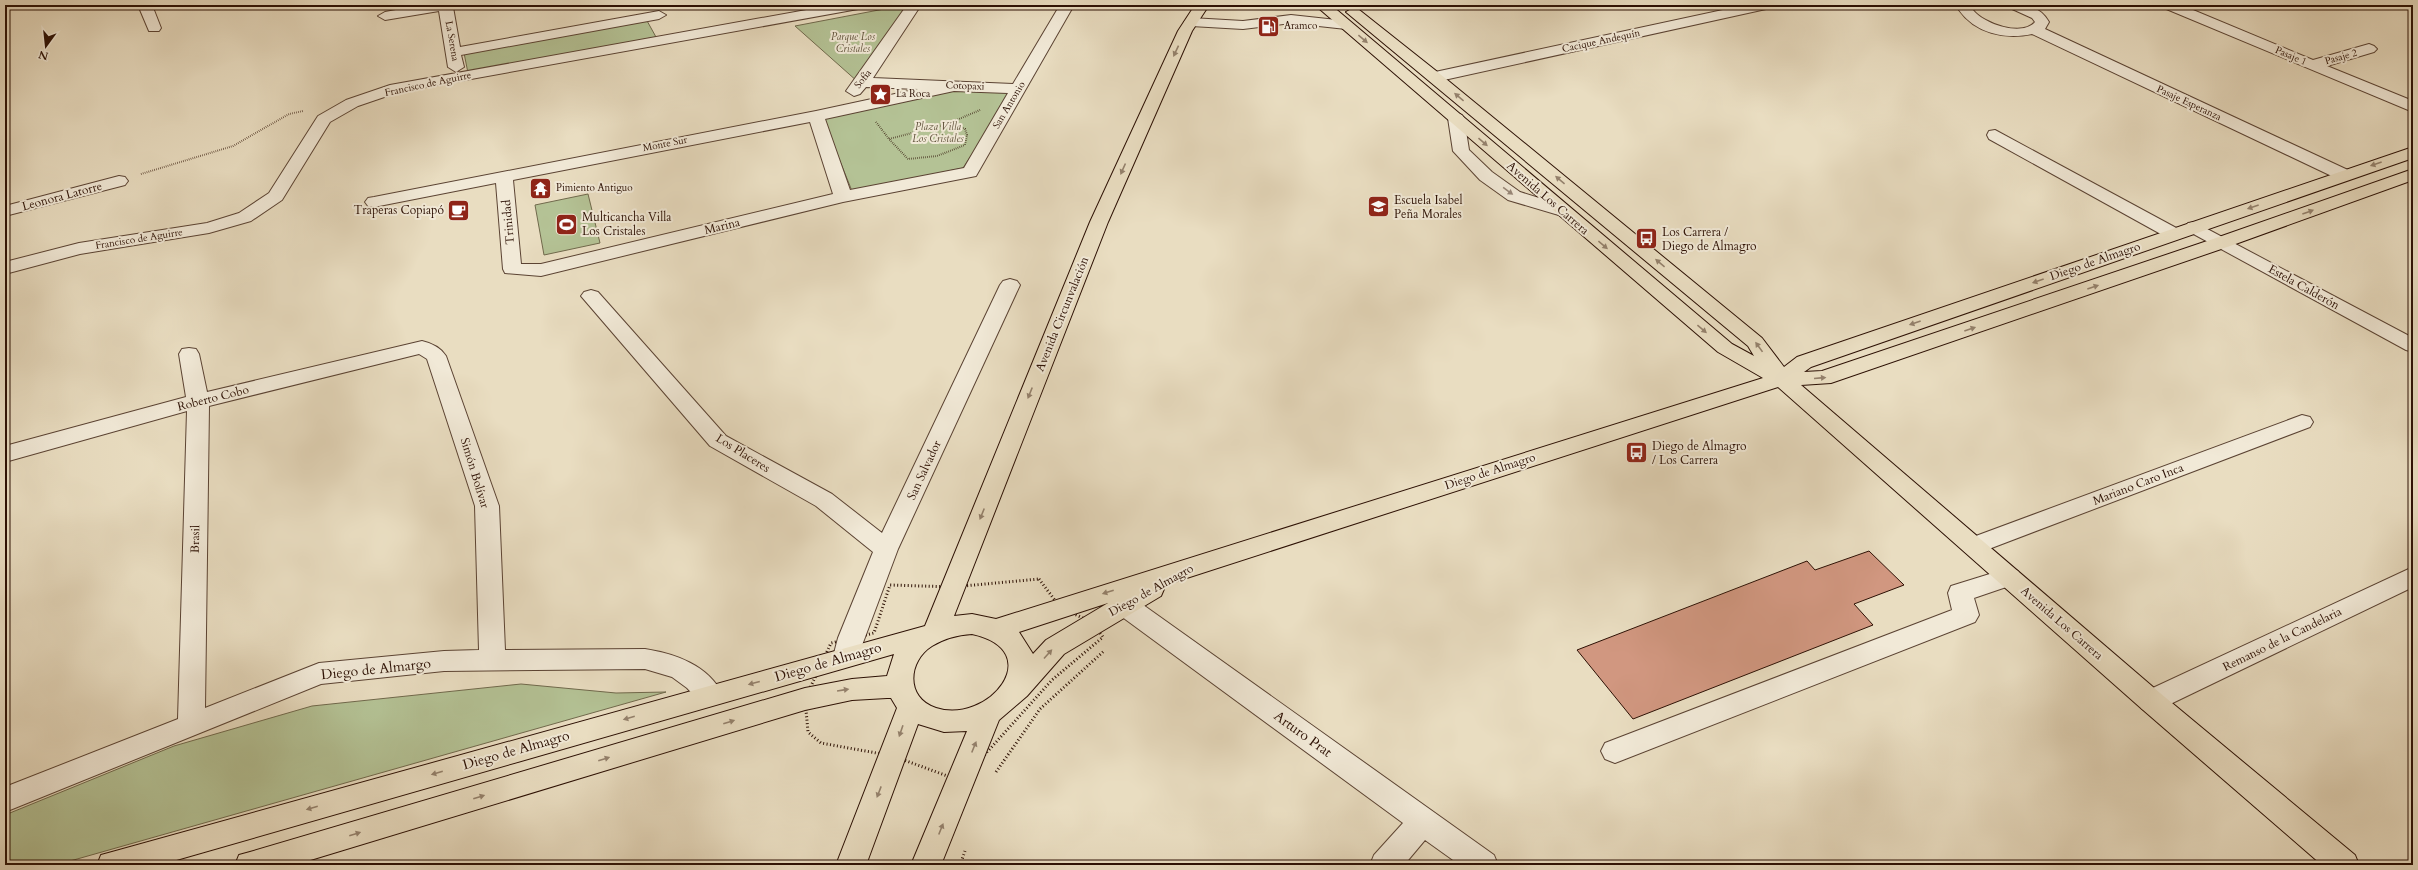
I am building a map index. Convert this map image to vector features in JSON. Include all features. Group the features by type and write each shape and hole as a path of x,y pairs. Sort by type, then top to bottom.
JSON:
{"main road":[{"name":"Avenida Circunvalación","path":"851,865 893,756 905,697 898,679 903,661 907,653 929,635 954,587 1099,222 1191,22 1202,5"},
{"name":"Avenida Los Carrera","path":"1322,5 1725,348 1781,379 2151,701 2344,865"},
{"name":"Avenida Los Carrera","path":"1344,5 1436,77 1756,342 1781,379"},
{"name":"Diego de Almagro","path":"1781,379 1804,362 2413,152"},
{"name":"Diego de Almagro","path":"996,629 1060,607 1781,379 1824,378 2223,242 2413,174"},
{"name":"Diego de Almagro","path":"1013,694 1055,647 1123,604 1199,564"},
{"path":"250,865 805,699 841,690 905,697 923,715 938,720 955,722 972,720 988,714 1002,705 1013,694 1020,682 1023,669 1022,656 1017,645 1008,636 996,629 967,623 929,635"},
{"name":"Diego de Almagro","path":"112,865 710,694 819,666 849,648 893,644 929,635"},
{"path":"926,865 988,714"}],"street":[{"path":"154,28 146,6 162,5"},
{"path":"385,16 446,5"},
{"name":"La Serena","path":"446,5 455,52 457,77"},
{"name":"Francisco de Aguirre","path":"5,268 79,249 208,228 245,217 276,196 324,119 352,103 396,88 667,41 858,5"},
{"name":"Sofía","path":"836,111 862,82 914,5"},
{"name":"San Antonio","path":"932,180 970,172 1067,5"},
{"name":"Cacique Andequín","path":"1436,77 1766,5"},
{"name":"Pasaje Esperanza","path":"1970,5 1966,10 1970,17 1985,25 2011,31 2034,30 2344,175"},
{"path":"2015,5 2038,15 2042,22 2034,30"},
{"name":"Pasaje 1","path":"2169,5 2413,107"},
{"path":"455,52 658,10 667,41"},
{"path":"1191,22 1243,25 1275,14 1290,19 1346,25"},
{"name":"Pasaje 2","path":"2312,65 2369,49"},
{"name":"Cotopaxi","path":"862,82 1019,89"},
{"name":"Monte Sur","path":"374,202 504,175 816,116 955,86"},
{"path":"816,116 842,196"},
{"path":"1456,118 1461,151 1486,176 1514,196 1562,210"},
{"path":"1996,135 2174,234"},
{"name":"Trinidad","path":"504,175 512,269"},
{"name":"Marina","path":"512,269 541,270 842,196 932,180"},
{"name":"Leonora Latorre","path":"5,211 118,181"},
{"name":"Estela Calderón","path":"2194,227 2413,346"},
{"name":"San Salvador","path":"849,648 886,548 1010,285"},
{"name":"Los Placeres","path":"591,296 718,441 824,500 886,548"},
{"name":"Roberto Cobo","path":"5,454 198,402 422,347"},
{"name":"Simón Bolívar","path":"422,347 436,356 487,506 492,660"},
{"name":"Brasil","path":"189,354 198,402 192,724"},
{"name":"Mariano Caro Inca","path":"1973,546 2302,422"},
{"name":"Remanso de la Candelaria","path":"2151,701 2413,576"},
{"path":"1615,751 1966,615 1960,593 2009,577"},
{"name":"Arturo Prat","path":"1123,604 1482,865"},
{"name":"Diego de Almargo","path":"5,800 319,674 444,662 624,658 658,661 681,668 693,676 710,694"},
{"path":"1385,865 1423,821"}],"path":[{"path":"889,139 950,123 983,109"},
{"path":"118,181 233,146 289,114 304,111"},
{"path":"875,122 908,159 937,156 965,145 969,137 967,130 960,124 950,123"},
{"path":"1038,579 1060,607 1093,623 1103,637 1052,680 961,781 893,756 821,743 808,732 805,699 831,643 849,648 874,633 890,585 954,587 1038,579"},
{"path":"993,776 1040,708 1104,651"},
{"path":"960,865 967,844"}],"green space":[{"name":"Parque Los Cristales","path":"910,5 858,82 795,26"},
{"path":"646,19 656,37 468,73 464,53"},
{"name":"Plaza Villa Los Cristales","path":"956,87 1013,92 963,168 852,191 823,119"},
{"name":"Multicancha Villa Los Cristales","path":"588,194 600,243 544,255 535,205"},
{"path":"521,684 616,693 666,692 56,865 5,865 5,815 174,746 312,706"}],"building":[{"path":"1869,551 1904,585 1854,604 1873,625 1633,719 1577,650 1807,561 1815,570"}],"place":[{"name":"Aramco","path":"1268,26"},
{"name":"La Roca","path":"881,94"},
{"name":"Pimiento Antiguo","path":"541,188"},
{"name":"Escuela Isabel Peña Morales","path":"1379,207"},
{"name":"Traperas Copiapó","path":"459,210"},
{"name":"Multicancha Villa Los Cristales","path":"566,224"},
{"name":"Los Carrera / Diego de Almagro","path":"1647,239"},
{"name":"Diego de Almagro / Los Carrera","path":"1637,453"}]}
